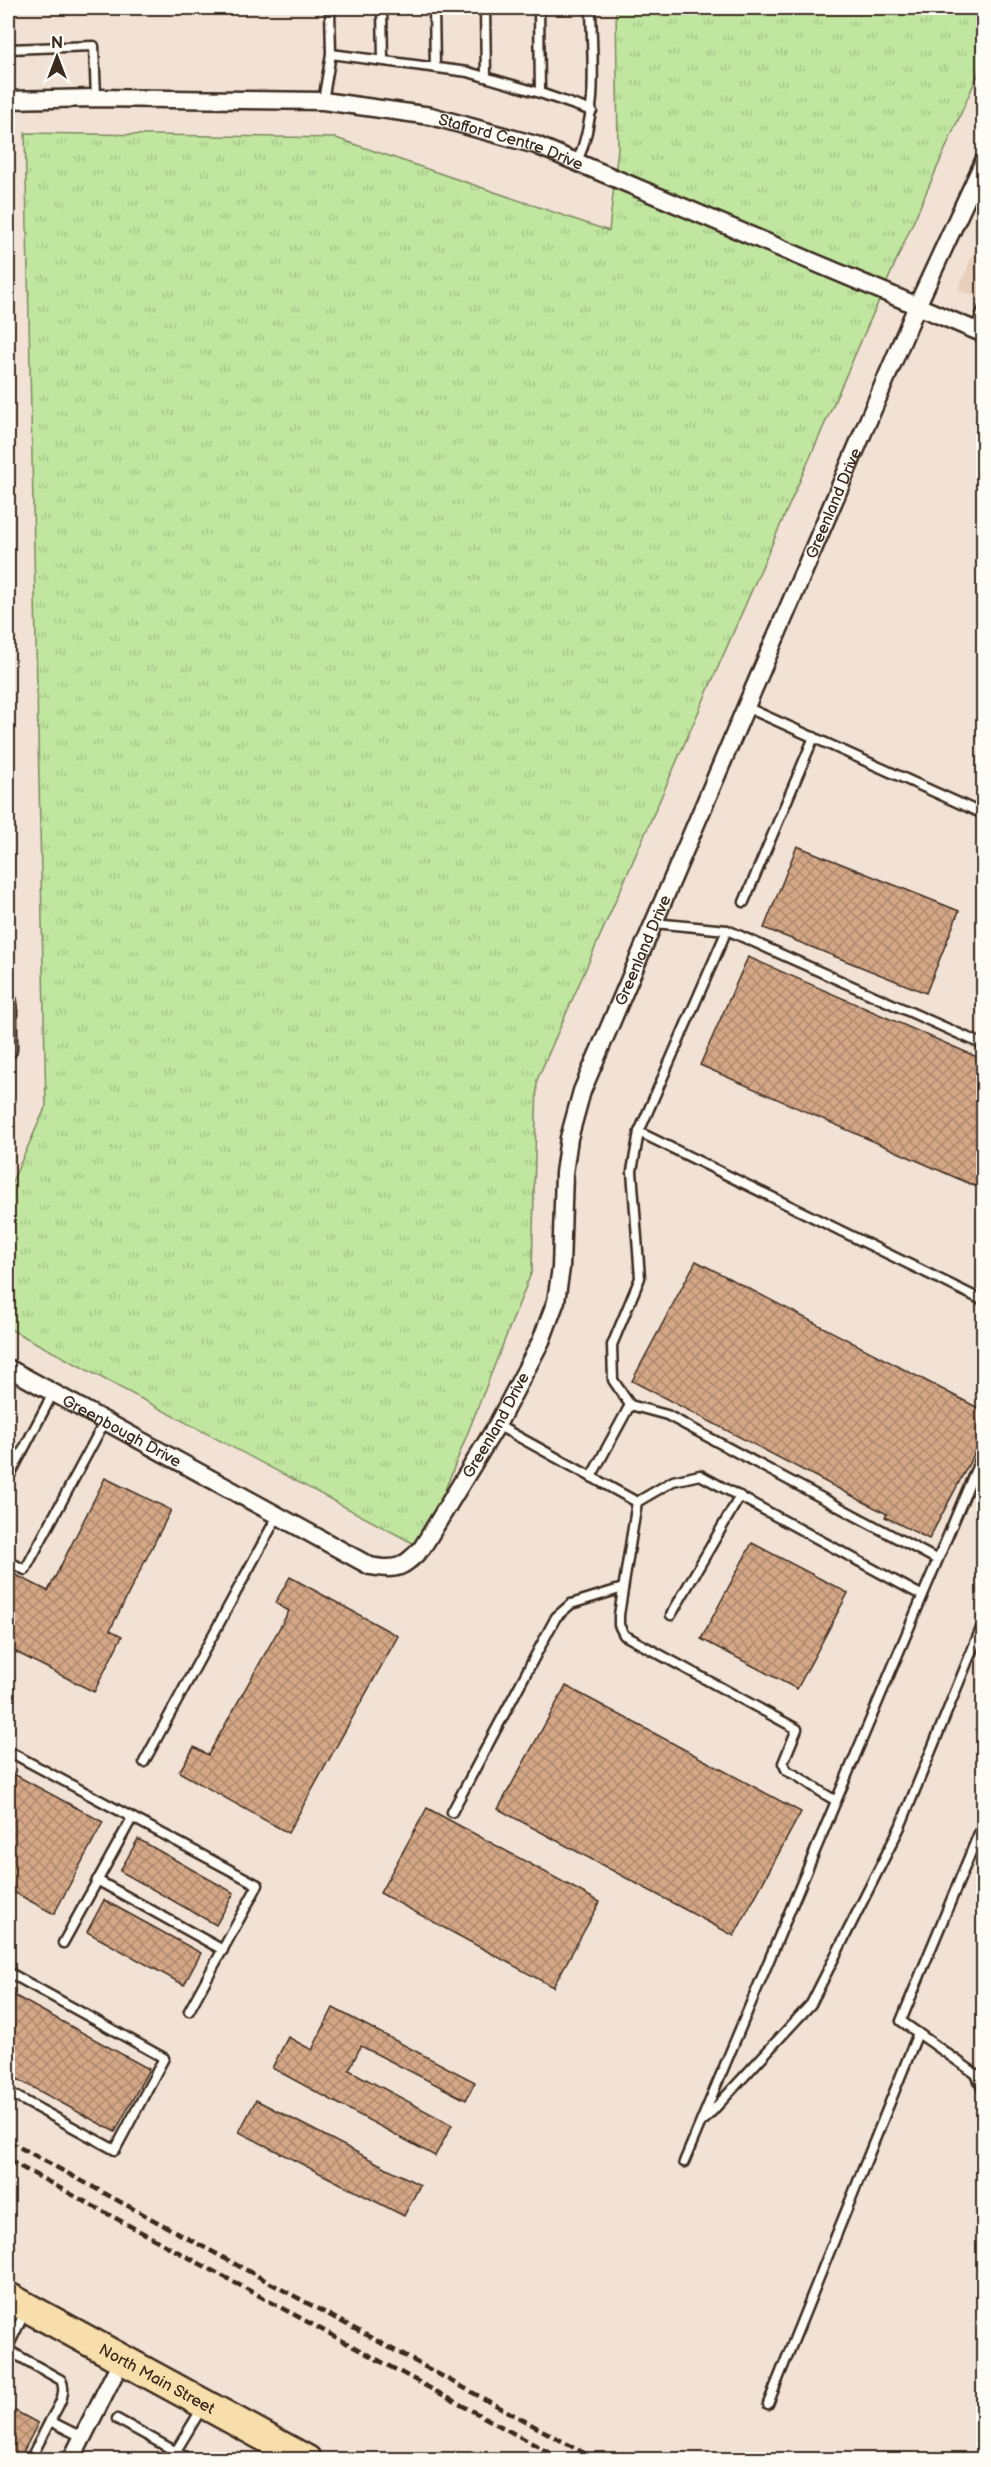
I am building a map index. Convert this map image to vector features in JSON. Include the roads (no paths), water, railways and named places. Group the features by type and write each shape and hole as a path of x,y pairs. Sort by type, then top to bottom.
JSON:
{"highway":[{"name":"North Main Street","path":"17,2302 308,2460"}],"street":[{"name":"Stafford Centre Drive","path":"8,99 323,101 431,116 536,145 979,332"},
{"name":"Greenland Drive","path":"237,1492 370,1566 391,1570 408,1564 422,1548 498,1425 541,1341 556,1301 561,1268 564,1173 569,1138 582,1091 917,306 984,161"},
{"path":"8,1002 8,1050"},
{"name":"Greenbough Drive","path":"8,1368 237,1492"},
{"path":"71,2460 122,2359"}],"lane":[{"path":"323,101 331,54 330,8"},
{"path":"382,8 383,59"},
{"path":"434,8 435,67"},
{"path":"485,8 486,77"},
{"path":"539,8 540,93"},
{"path":"578,162 584,147 592,111 591,8"},
{"path":"8,49 94,46 96,98"},
{"path":"331,54 383,59 486,77 592,111"},
{"path":"979,332 984,308"},
{"path":"746,707 981,813"},
{"path":"744,902 814,737"},
{"path":"654,923 727,930 984,1045"},
{"path":"727,930 639,1132 632,1171 640,1278 612,1345 613,1380 630,1405 667,1415 936,1558"},
{"path":"639,1132 984,1301"},
{"path":"8,1479 53,1393"},
{"path":"591,1477 630,1405"},
{"path":"8,1561 25,1570 105,1421"},
{"path":"498,1425 637,1502"},
{"path":"684,2163 936,1558 984,1450"},
{"path":"637,1502 673,1481 700,1474 921,1595"},
{"path":"671,1615 740,1496"},
{"path":"637,1502 619,1625 624,1635 797,1729 783,1763 786,1772 799,1776 820,1793 835,1800"},
{"path":"144,1762 279,1515"},
{"path":"452,1812 556,1617 571,1605 623,1588"},
{"path":"699,2125 811,2004 900,1827 984,1621"},
{"path":"8,1751 258,1885 189,2011"},
{"path":"63,1943 132,1818"},
{"path":"984,1821 901,2021 976,2074 984,2092"},
{"path":"98,1880 223,1950"},
{"path":"8,1972 164,2058 115,2150 8,2092"},
{"path":"768,2404 918,2033"},
{"path":"17,2302 8,2349 61,2380 64,2386 64,2393 30,2460"},
{"path":"176,2451 205,2405"},
{"path":"117,2419 191,2460"},
{"path":"50,2421 82,2437"}],"railway":[{"path":"8,2141 597,2460"},
{"path":"8,2160 563,2460"}]}
